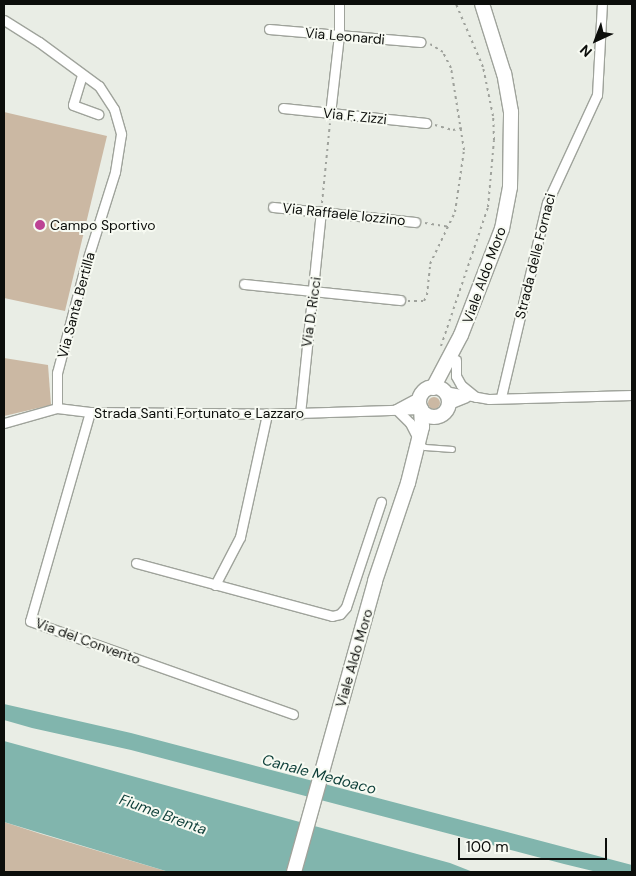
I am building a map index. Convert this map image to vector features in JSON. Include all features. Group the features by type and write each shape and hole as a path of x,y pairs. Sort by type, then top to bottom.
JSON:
{"main road":[{"name":"Viale Aldo Moro","path":"442,393 461,335 502,229 513,151 511,112 504,74 483,5"},
{"name":"Viale Aldo Moro","path":"442,393 456,360 461,335"},
{"path":"421,403 442,393"},
{"path":"438,416 442,393"},
{"name":"Viale Aldo Moro","path":"421,403 422,443"},
{"name":"Strada Santi Fortunato e Lazzaro","path":"421,403 428,416 438,416"},
{"name":"Viale Aldo Moro","path":"294,872 375,581 422,443 438,416"}],"street":[{"path":"330,114 339,35 339,4"},
{"name":"Strada delle Fornaci","path":"501,397 547,203 556,177 598,95 602,4"},
{"name":"Via Santa Bertilla","path":"4,20 39,42 99,86 114,109 121,134 115,172 85,268 57,373 57,408"},
{"name":"Via Leonardi","path":"269,29 420,42"},
{"path":"82,75 73,105 98,114"},
{"name":"Via F. Zizzi","path":"283,108 426,123"},
{"name":"Via Raffaele Iozzino","path":"273,207 415,222"},
{"name":"Via D. Ricci","path":"300,414 315,291 321,211"},
{"path":"244,284 400,300"},
{"name":"Viale Aldo Moro","path":"456,360 456,376 461,385 478,398"},
{"path":"442,393 478,398 632,395"},
{"path":"442,393 466,397"},
{"name":"Strada Santi Fortunato e Lazzaro","path":"4,423 57,408 90,412 300,414 396,409 421,403"},
{"path":"396,409 410,423 422,443"},
{"name":"Via del Convento","path":"90,412 30,621 293,714"},
{"path":"215,586 240,537 267,414"},
{"path":"136,563 215,586 332,616 340,614 346,607 381,502"}],"lane":[{"path":"422,443 452,449"}],"path":[{"path":"438,352 488,207 494,148 493,116 483,67 456,4"},
{"path":"400,300 424,301 430,264 450,227 462,172 462,128 451,68 444,52 436,45 420,42"},
{"path":"321,211 330,114"},
{"path":"426,123 453,130 462,128"},
{"path":"415,222 450,227"}],"shaded area":[{"name":"Campo Sportivo","path":"4,112 107,136 65,311 4,298"},
{"path":"4,358 48,365 51,405 4,416"},
{"path":"434,397 440,403 434,409 428,403"},
{"path":"4,822 41,834 169,872 4,872"}],"water":[{"name":"Canale Medoaco","path":"4,704 131,733 632,865 632,872 597,872 131,750 32,728 4,720"},
{"name":"Fiume Brenta","path":"4,741 450,863 473,872 169,872 4,822"}],"place":[{"name":"Campo Sportivo","path":"40,225"}]}
